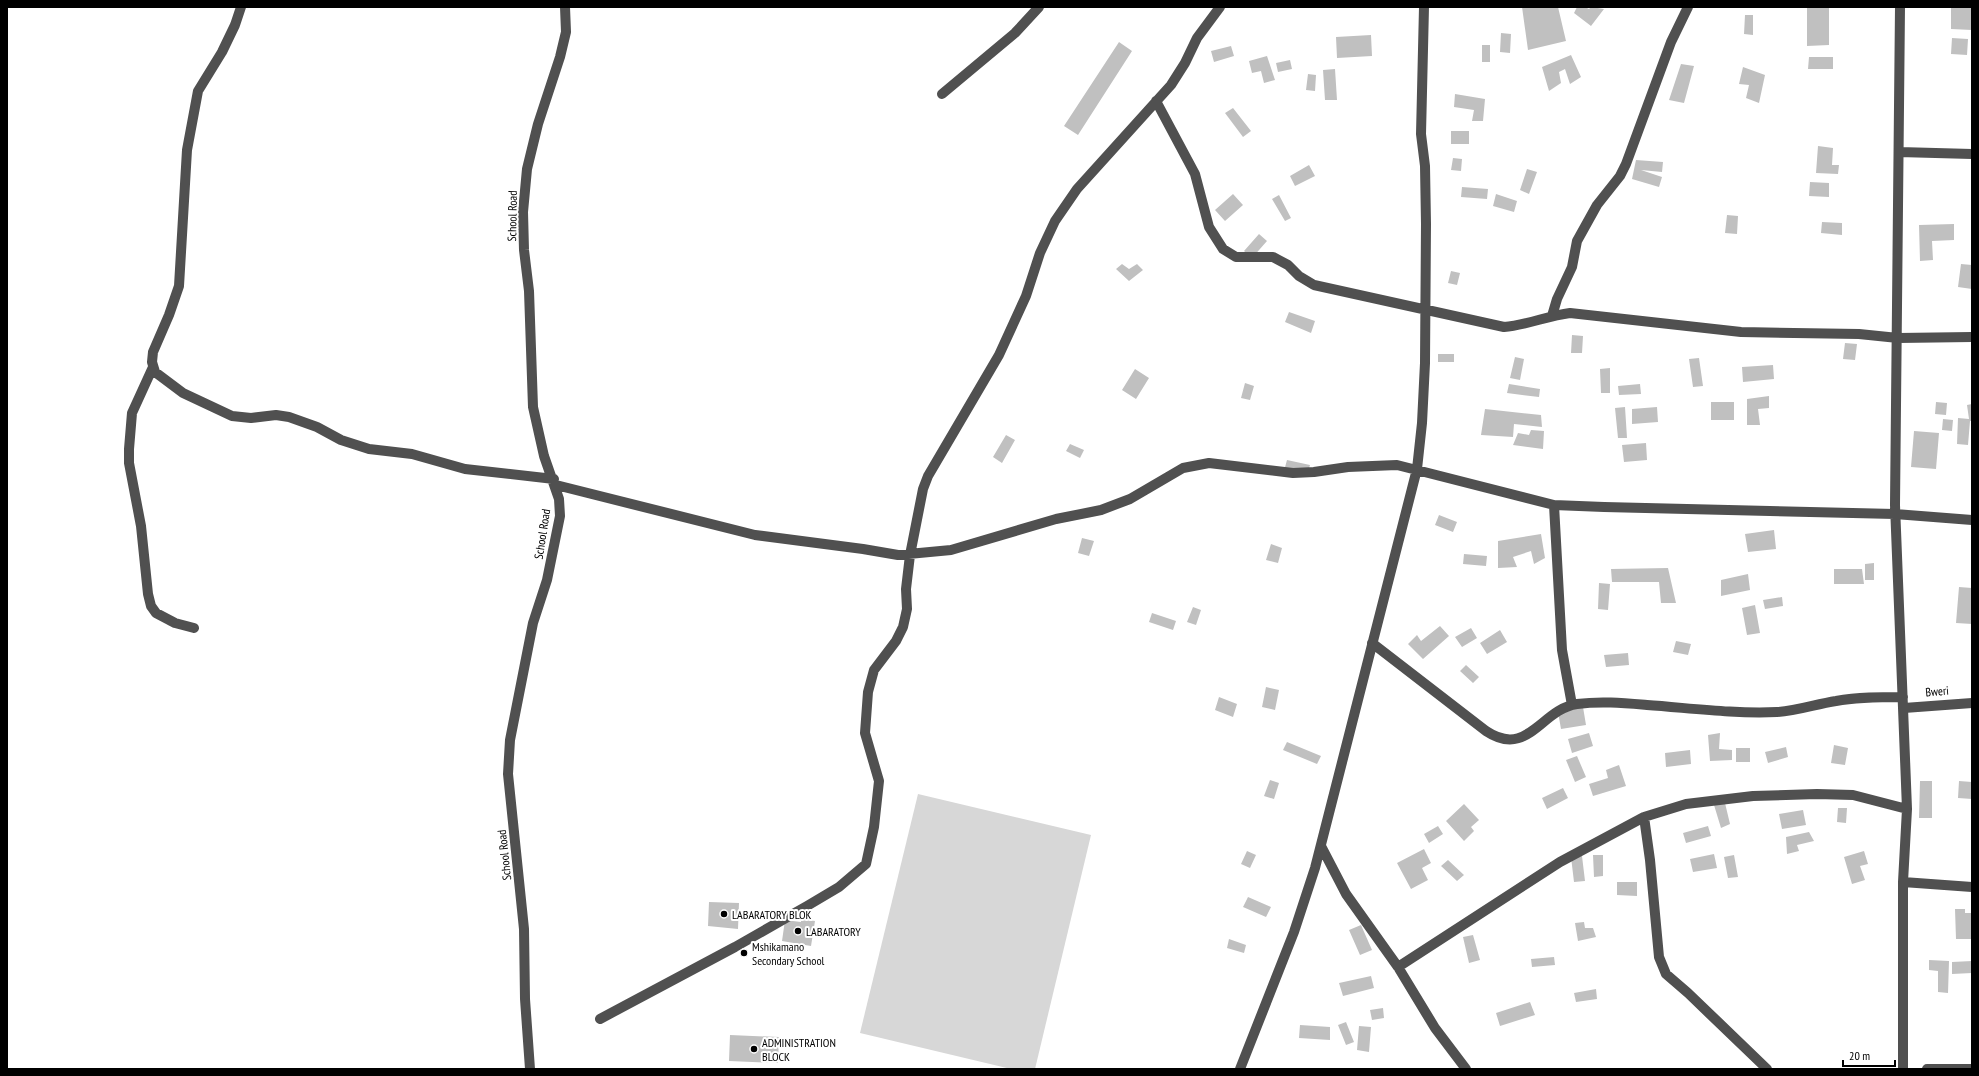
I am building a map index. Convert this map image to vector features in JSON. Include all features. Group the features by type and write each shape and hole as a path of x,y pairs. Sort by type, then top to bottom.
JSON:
{"street":[{"path":"194,628 175,623 156,613 151,606 148,594 141,526 129,463 129,449 132,413 153,367 153,352 169,315 179,286 187,150 198,91 222,52 235,25 241,7"},
{"name":"School Road","path":"530,1069 525,999 524,929 508,774 510,740 525,658 533,623 547,580 560,516 559,499 555,482 544,456 533,407 529,290 524,250 523,212 527,169 538,124 560,57 564,38 565,7"},
{"path":"942,94 1015,33 1039,7"},
{"path":"600,1019 735,947 838,888 866,864 874,827 879,781 865,733 868,692 874,670 896,641 903,627 907,609 906,589 910,555 928,476 999,355 1012,328 1040,253 1055,221 1076,189 1171,85 1185,63 1197,38 1220,7"},
{"path":"1240,1069 1294,932 1320,846 1417,469 1422,423 1426,310 1426,186 1421,134 1424,7"},
{"path":"1552,316 1557,299 1572,267 1577,241 1597,205 1620,176 1626,164 1671,42 1688,7"},
{"path":"1900,7 1897,218 1898,338 1895,514 1907,809 1903,882 1903,1069"},
{"path":"1156,102 1195,174 1209,228 1213,236 1227,253 1236,257 1273,256 1288,265 1299,276 1314,284 1504,327 1529,324 1552,316 1586,314 1741,332 1859,334 1898,338 1972,338"},
{"path":"1899,152 1972,154"},
{"path":"153,367 159,376 183,393 232,416 247,418 276,415 290,417 317,427 345,442 369,449 412,454 465,469 555,482 755,535 863,548 892,554 910,555 951,550 990,536 1056,519 1101,510 1130,499 1183,468 1201,464 1218,464 1293,473 1385,464 1417,469 1554,504 1604,508 1895,514 1972,520"},
{"path":"1372,643 1486,731 1504,740 1511,740 1528,734 1557,713 1572,705 1562,650 1554,504"},
{"name":"Bweri","path":"1572,705 1599,702 1731,711 1777,712 1808,708 1835,701 1865,697 1903,702 1972,703"},
{"path":"1398,967 1560,862 1644,817 1686,804 1753,796 1817,794 1853,795 1907,809"},
{"path":"1644,817 1650,860 1658,943 1660,957 1666,974 1688,993 1767,1069"},
{"path":"1320,846 1346,894 1398,967 1435,1028 1466,1069"},
{"path":"1903,882 1972,886"},
{"path":"1927,1069 1972,1069"}],"shaded area":[{"path":"918,794 1091,835 1035,1069 1011,1069 860,1033"}],"building":[{"path":"1522,7 1558,7 1566,41 1528,50"},
{"path":"1577,7 1604,9 1591,26 1574,13"},
{"path":"1807,7 1829,8 1829,45 1807,46"},
{"path":"1951,7 1972,7 1972,30 1951,29"},
{"path":"1745,15 1753,15 1753,35 1744,34"},
{"path":"1501,33 1511,34 1510,53 1500,52"},
{"path":"1371,35 1372,56 1337,58 1336,37"},
{"path":"1952,38 1968,39 1967,55 1951,54"},
{"path":"1119,42 1132,51 1078,135 1064,126"},
{"path":"1482,45 1490,45 1490,62 1482,62"},
{"path":"1231,46 1234,56 1214,62 1211,51"},
{"path":"1571,55 1581,77 1570,84 1565,69 1559,72 1561,83 1549,91 1542,67"},
{"path":"1267,56 1275,80 1264,83 1261,71 1252,73 1249,61"},
{"path":"1809,57 1833,57 1833,69 1808,69"},
{"path":"1290,60 1292,69 1278,72 1276,63"},
{"path":"1681,64 1694,66 1684,103 1669,100"},
{"path":"1743,67 1765,75 1759,103 1746,98 1749,85 1739,84"},
{"path":"1335,69 1337,100 1325,100 1323,70"},
{"path":"1308,74 1316,75 1315,91 1306,90"},
{"path":"1455,94 1485,99 1483,121 1472,121 1474,110 1454,107"},
{"path":"1233,108 1251,131 1243,137 1225,113"},
{"path":"1451,131 1469,131 1469,144 1451,144"},
{"path":"1818,146 1833,148 1832,165 1839,165 1838,174 1816,173"},
{"path":"1453,158 1462,159 1461,171 1451,170"},
{"path":"1636,160 1663,162 1662,172 1641,170 1662,177 1659,187 1632,179"},
{"path":"1309,165 1315,176 1295,186 1290,176"},
{"path":"1527,169 1537,172 1529,194 1520,190"},
{"path":"1810,182 1829,183 1829,197 1809,196"},
{"path":"1462,187 1488,189 1487,199 1461,197"},
{"path":"1233,194 1243,205 1225,221 1215,210"},
{"path":"1496,194 1517,201 1514,212 1493,206"},
{"path":"1279,195 1291,218 1285,221 1272,199"},
{"path":"1727,215 1738,216 1737,234 1725,233"},
{"path":"1822,222 1842,223 1842,235 1821,233"},
{"path":"1954,224 1954,240 1932,241 1933,260 1920,261 1919,225"},
{"path":"1259,234 1267,241 1252,258 1244,251"},
{"path":"1122,264 1129,269 1137,264 1143,270 1129,281 1116,269"},
{"path":"1961,264 1972,265 1972,289 1958,287"},
{"path":"1451,271 1460,273 1457,285 1448,283"},
{"path":"1289,312 1315,321 1311,333 1285,322"},
{"path":"1572,335 1583,336 1582,353 1571,353"},
{"path":"1845,343 1857,344 1855,360 1843,359"},
{"path":"1438,354 1454,354 1454,362 1438,362"},
{"path":"1515,357 1524,359 1520,380 1510,378"},
{"path":"1699,358 1703,386 1693,387 1689,359"},
{"path":"1773,365 1774,379 1743,382 1742,367"},
{"path":"1610,368 1610,393 1601,393 1600,369"},
{"path":"1135,369 1149,378 1136,399 1122,390"},
{"path":"1245,383 1254,386 1250,400 1241,398"},
{"path":"1509,384 1540,389 1539,397 1507,393"},
{"path":"1640,384 1641,394 1619,395 1618,386"},
{"path":"1769,396 1769,408 1758,409 1760,425 1747,425 1747,399"},
{"path":"1711,402 1734,402 1734,420 1711,420"},
{"path":"1936,402 1947,403 1946,415 1935,414"},
{"path":"1972,404 1972,421 1970,421 1968,445 1957,444 1958,418 1969,419 1967,405"},
{"path":"1625,407 1627,438 1618,438 1615,408"},
{"path":"1657,407 1658,422 1632,424 1632,409"},
{"path":"1485,409 1541,415 1542,427 1514,424 1513,437 1481,435"},
{"path":"1943,419 1953,420 1952,431 1942,430"},
{"path":"1531,430 1544,431 1543,449 1513,445 1518,433 1529,435"},
{"path":"1914,431 1939,433 1936,469 1911,467"},
{"path":"1006,435 1015,440 1002,463 993,457"},
{"path":"1646,443 1647,460 1624,462 1622,445"},
{"path":"1070,444 1084,450 1080,458 1066,451"},
{"path":"1287,460 1310,465 1307,475 1284,471"},
{"path":"1439,515 1457,522 1453,532 1435,525"},
{"path":"1774,530 1776,549 1748,552 1745,534"},
{"path":"1541,534 1545,558 1534,564 1531,551 1513,557 1517,567 1498,568 1498,541"},
{"path":"1082,538 1094,541 1089,556 1078,553"},
{"path":"1271,544 1282,548 1278,563 1266,560"},
{"path":"1464,554 1487,556 1486,566 1463,564"},
{"path":"1874,563 1874,580 1865,580 1865,564"},
{"path":"1668,568 1676,603 1661,603 1659,582 1612,582 1611,569"},
{"path":"1834,569 1862,569 1864,584 1834,584"},
{"path":"1748,574 1750,590 1721,596 1721,580"},
{"path":"1599,583 1610,584 1608,610 1598,609"},
{"path":"1959,587 1972,588 1972,624 1956,623"},
{"path":"1782,597 1783,606 1765,609 1763,600"},
{"path":"1755,605 1760,633 1747,635 1742,608"},
{"path":"1193,607 1201,610 1196,625 1187,622"},
{"path":"1152,613 1176,621 1173,630 1149,622"},
{"path":"1440,626 1449,636 1423,659 1408,644 1417,635 1421,641"},
{"path":"1471,628 1477,638 1462,647 1455,637"},
{"path":"1500,630 1507,642 1487,654 1480,643"},
{"path":"1676,641 1691,644 1688,655 1673,652"},
{"path":"1628,653 1629,665 1606,667 1604,655"},
{"path":"1466,665 1479,677 1473,683 1460,671"},
{"path":"1266,687 1279,690 1275,710 1262,707"},
{"path":"1219,697 1237,704 1233,717 1215,710"},
{"path":"1583,707 1586,725 1561,729 1558,712"},
{"path":"1589,733 1593,746 1572,753 1568,739"},
{"path":"1720,733 1719,749 1732,750 1732,760 1710,761 1708,735"},
{"path":"1287,742 1321,756 1317,764 1283,750"},
{"path":"1834,745 1848,748 1845,765 1831,763"},
{"path":"1786,747 1788,757 1768,763 1765,752"},
{"path":"1736,748 1750,748 1750,762 1736,762"},
{"path":"1690,750 1691,764 1666,767 1665,753"},
{"path":"1577,756 1586,777 1575,782 1566,760"},
{"path":"1619,765 1626,786 1593,796 1589,784 1608,778 1606,770"},
{"path":"1270,780 1279,783 1274,799 1264,796"},
{"path":"1920,781 1932,781 1932,818 1919,818"},
{"path":"1959,781 1972,782 1972,799 1958,798"},
{"path":"1563,788 1568,798 1547,809 1542,798"},
{"path":"1725,803 1730,824 1721,828 1714,805"},
{"path":"1464,804 1479,820 1471,827 1474,831 1464,841 1446,821"},
{"path":"1838,808 1847,808 1846,823 1837,822"},
{"path":"1803,810 1806,825 1782,829 1779,814"},
{"path":"1438,826 1443,834 1429,843 1424,834"},
{"path":"1708,826 1711,836 1686,843 1683,833"},
{"path":"1809,832 1814,841 1797,845 1799,851 1787,854 1786,837"},
{"path":"1424,849 1431,863 1422,868 1428,880 1411,889 1397,863"},
{"path":"1247,851 1256,855 1250,868 1241,864"},
{"path":"1864,851 1868,864 1860,866 1865,880 1852,884 1844,857"},
{"path":"1714,854 1717,868 1693,872 1690,859"},
{"path":"1593,855 1603,855 1603,876 1594,877"},
{"path":"1734,855 1738,877 1728,878 1724,857"},
{"path":"1582,856 1585,881 1574,882 1571,857"},
{"path":"1448,860 1464,875 1457,881 1441,866"},
{"path":"1617,882 1637,882 1637,896 1617,895"},
{"path":"1248,897 1271,907 1266,917 1243,907"},
{"name":"LABARATORY BLOK","path":"709,902 739,903 738,929 708,926"},
{"path":"1955,909 1965,909 1965,913 1972,913 1972,939 1956,939"},
{"name":"LABARATORY","path":"801,919 815,921 811,946 782,941 785,920 801,922"},
{"path":"1584,922 1585,928 1593,928 1596,937 1578,941 1575,923"},
{"path":"1361,925 1372,950 1360,955 1349,930"},
{"path":"1473,935 1480,960 1469,963 1463,937"},
{"path":"1229,939 1246,945 1244,953 1227,948"},
{"path":"1554,957 1555,965 1532,967 1531,959"},
{"path":"1929,960 1949,961 1948,993 1938,992 1938,971 1929,970"},
{"path":"1972,961 1972,973 1952,974 1952,962"},
{"path":"1371,976 1374,988 1343,996 1339,983"},
{"path":"1596,989 1597,999 1576,1002 1574,993"},
{"path":"1530,1002 1535,1015 1500,1026 1496,1013"},
{"path":"1383,1008 1384,1018 1372,1020 1370,1010"},
{"path":"1346,1022 1354,1042 1346,1045 1338,1025"},
{"path":"1300,1025 1330,1027 1330,1040 1299,1038"},
{"path":"1359,1026 1371,1027 1369,1052 1357,1050"},
{"name":"ADMINISTRATION BLOCK","path":"730,1035 779,1037 778,1063 729,1061"}],"place":[{"name":"LABARATORY BLOK","path":"724,914"},
{"name":"LABARATORY","path":"798,931"},
{"name":"Mshikamano Secondary School","path":"744,953"},
{"name":"ADMINISTRATION BLOCK","path":"754,1049"}]}
